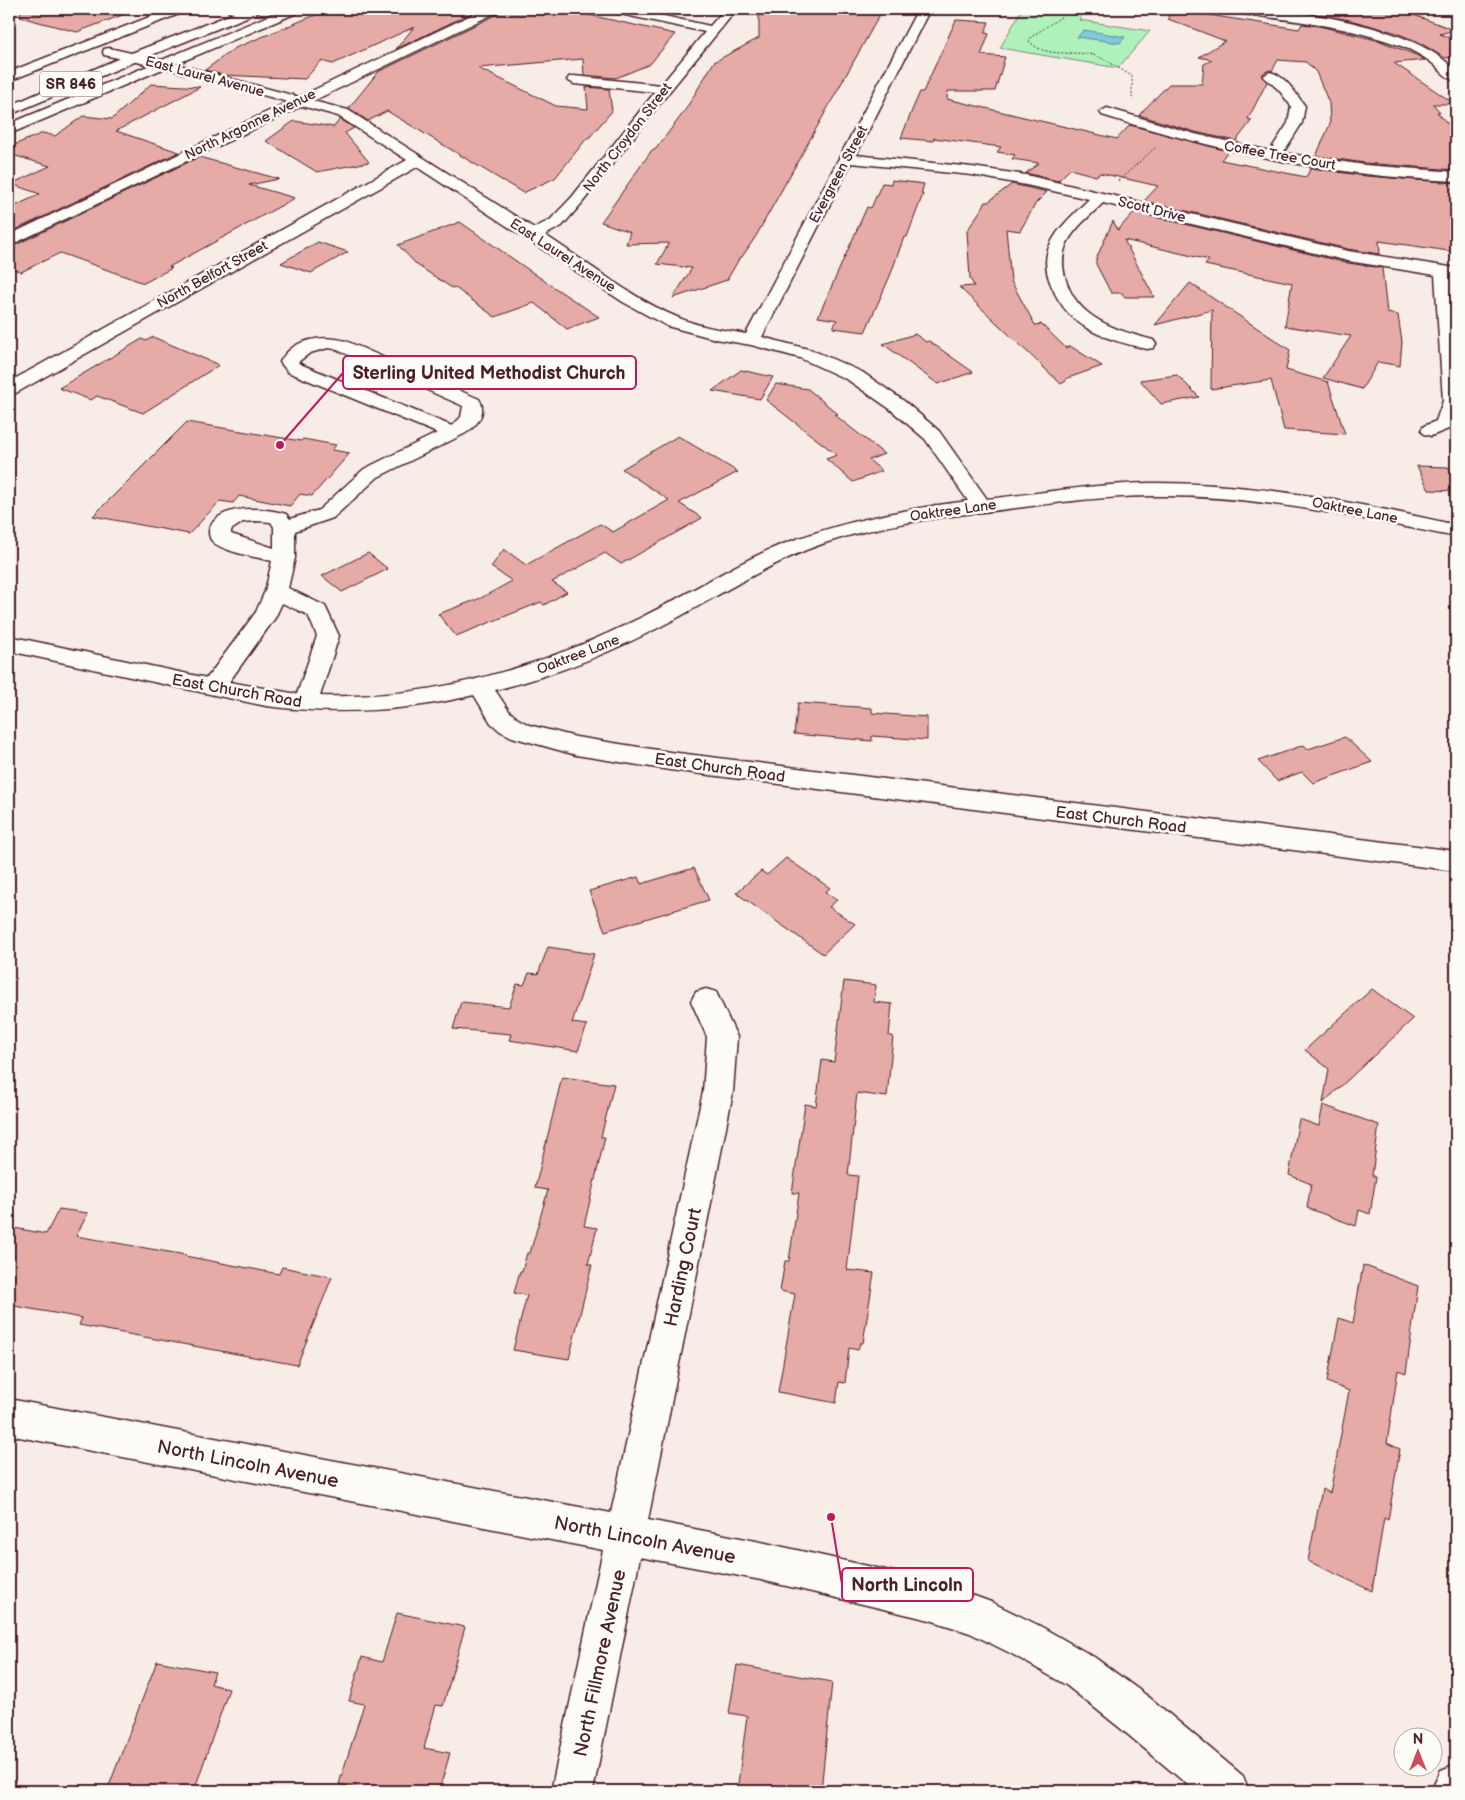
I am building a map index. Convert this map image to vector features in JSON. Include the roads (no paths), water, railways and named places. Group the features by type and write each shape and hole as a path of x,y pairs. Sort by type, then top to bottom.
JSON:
{"street":[{"path":"9,77 180,9"},
{"path":"233,9 251,10"},
{"path":"9,129 295,9"},
{"name":"North Argonne Avenue","path":"9,241 298,100 493,9"},
{"path":"616,9 713,30"},
{"name":"North Croydon Street","path":"533,234 556,223 577,200 664,89 731,9"},
{"name":"Evergreen Street","path":"752,340 924,9"},
{"path":"1235,9 1350,26 1385,36 1427,53 1448,68 1456,78"},
{"name":"SR 846","path":"9,111 130,51 251,10"},
{"name":"East Laurel Avenue","path":"9,91 110,52 130,51 163,64 332,109 348,115 629,298 673,322 716,334 752,340 806,354 855,376 897,405 932,435 982,506"},
{"path":"1270,76 1284,87 1298,106 1295,123 1274,156"},
{"path":"574,80 664,89"},
{"name":"Coffee Tree Court","path":"1107,112 1173,132 1274,156 1340,166 1456,177"},
{"name":"Scott Drive","path":"846,158 972,171 1026,180 1348,256 1449,273"},
{"name":"North Belfort Street","path":"9,389 416,161"},
{"path":"1100,197 1067,232 1056,250 1053,266 1056,283 1070,303 1090,324 1116,336 1147,344"},
{"path":"1431,430 1444,424 1452,402 1449,273"},
{"path":"285,527 326,514 371,473 453,433 468,422 473,413 472,403 340,345 316,344 290,359 294,368 453,433"},
{"name":"Oaktree Lane","path":"480,686 537,670 604,646 762,561 804,544 896,518 1104,491 1224,492 1342,506 1456,531"},
{"path":"213,687 266,613 276,591 284,558 285,527 279,518 268,514 255,514 228,520 220,528 220,537 229,542 284,558"},
{"path":"276,591 317,611 328,636 306,703"},
{"name":"East Church Road","path":"9,644 266,698 306,703 340,704 382,701 480,686 509,726 537,737 576,746 670,761 1456,861"},
{"name":"Harding Court","path":"626,1535 718,1092 722,1037 706,1001"},
{"name":"North Lincoln Avenue","path":"9,1417 761,1561 930,1600 976,1616 1026,1640 1080,1672 1135,1713 1228,1791"},
{"name":"North Fillmore Avenue","path":"572,1791 626,1535"},
{"path":"1452,1791 1456,1785"}],"water":[{"path":"1084,30 1125,37 1120,43 1077,37"}],"place":[{"name":"Sterling United Methodist Church","path":"280,445"},
{"name":"North Lincoln","path":"831,1517"}]}
